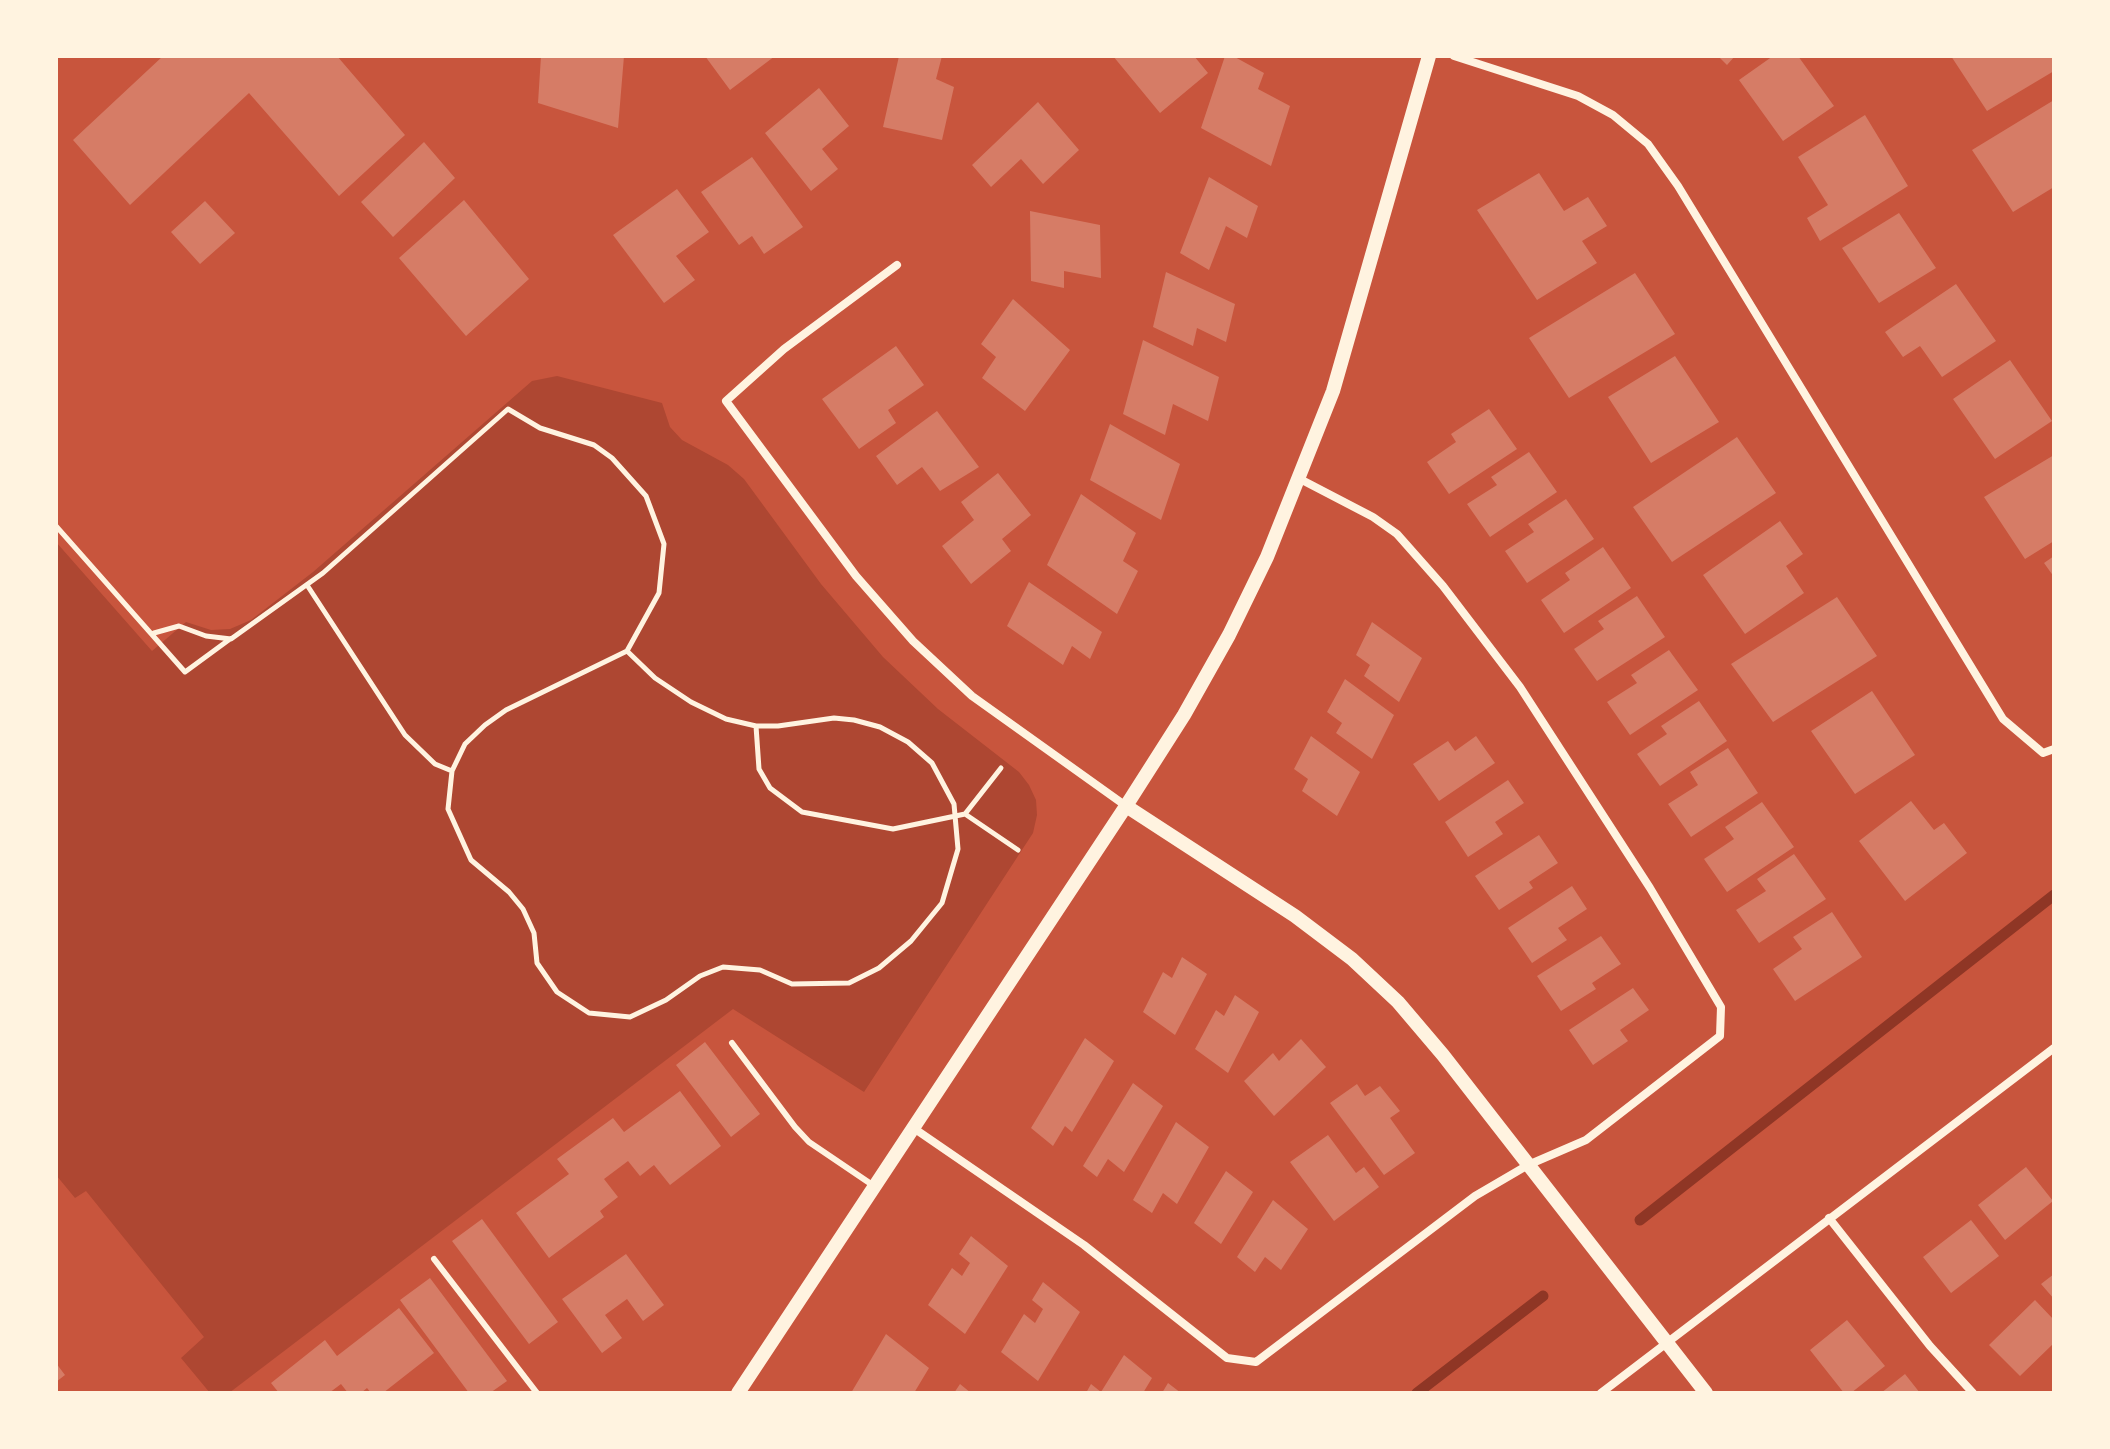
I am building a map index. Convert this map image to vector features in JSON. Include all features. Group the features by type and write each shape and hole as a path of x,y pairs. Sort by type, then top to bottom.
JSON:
{"street":[{"path":"738,1393 1126,806 1184,715 1229,635 1267,557 1333,391 1429,56"},
{"path":"1454,56 1578,96 1613,115 1648,144 1687,200 2003,719 2043,753 2054,749"},
{"path":"897,265 784,349 726,401 856,576 913,641 972,696 1126,806 1295,916 1352,959 1398,1002 1706,1393"},
{"path":"912,1127 1084,1245 1227,1358 1256,1362 1475,1196 1528,1165 1586,1140 1720,1036 1721,1007 1650,888 1520,687 1443,586 1397,534 1373,517 1300,479"},
{"path":"1601,1393 2054,1048"},
{"path":"1829,1218 1930,1346 1973,1393"}],"lane":[{"path":"732,1043 809,1142 874,1186"},
{"path":"434,1259 537,1393"}],"path":[{"path":"56,526 154,633 185,672 307,585 508,409 540,428 594,445 612,458 646,496 664,544 659,593 627,651 506,710 465,744 452,771 448,809 471,860 509,892 523,909 534,933 537,963 557,992 589,1013 630,1017 666,1000 700,976 723,967 760,970 792,984 849,983 879,968 911,941 942,903 958,849 954,804 932,763 908,742 880,727 854,720 834,718 756,726 726,719 691,702 655,678 627,651"},
{"path":"307,585 405,735 435,764 452,771"},
{"path":"154,633 179,626 206,636 231,639"},
{"path":"756,726 759,769 770,788 802,812 893,829 965,814 1001,768"},
{"path":"965,814 1018,850"}],"shaded area":[{"path":"557,376 662,403 670,427 682,440 728,465 744,479 821,584 883,657 938,709 1019,772 1036,800 1033,833 864,1092 733,1009 229,1393 210,1393 181,1358 204,1337 86,1191 75,1198 56,1175 56,542 152,651 186,622 211,630 230,629 251,620 313,572 532,381"}],"building":[{"path":"163,56 337,56 405,135 339,196 249,93 130,205 73,140"},
{"path":"541,56 624,56 618,128 538,103"},
{"path":"705,56 775,56 730,90"},
{"path":"899,56 942,56 936,79 954,87 942,140 883,127"},
{"path":"1113,56 1194,56 1208,73 1160,113"},
{"path":"1225,56 1233,56 1264,73 1258,89 1290,106 1271,166 1201,128"},
{"path":"1718,56 1735,56 1727,65"},
{"path":"1773,56 1798,56 1834,106 1783,141 1739,80"},
{"path":"1951,56 2054,56 2054,71 1987,111"},
{"path":"819,88 849,126 822,149 838,169 811,191 765,133"},
{"path":"2054,100 2054,187 2013,212 1972,150"},
{"path":"1038,102 1079,150 1043,184 1021,159 991,187 972,165"},
{"path":"1865,115 1908,186 1820,241 1807,218 1828,205 1798,157"},
{"path":"424,142 455,178 393,237 361,202"},
{"path":"752,157 803,227 764,254 752,236 739,245 701,192"},
{"path":"1539,173 1564,211 1588,197 1607,226 1582,241 1597,263 1537,300 1477,210"},
{"path":"1209,177 1258,206 1247,238 1226,226 1209,270 1180,253"},
{"path":"677,189 709,232 676,256 695,280 664,303 613,235"},
{"path":"464,200 529,279 466,336 399,258"},
{"path":"205,201 235,233 200,264 171,232"},
{"path":"1030,211 1100,225 1101,278 1064,271 1064,288 1031,281"},
{"path":"1899,213 1936,268 1879,303 1842,248"},
{"path":"1166,272 1235,304 1226,342 1197,328 1193,346 1153,327"},
{"path":"1635,273 1675,334 1569,398 1529,338"},
{"path":"1956,284 1996,341 1942,377 1920,346 1903,357 1885,332"},
{"path":"1013,299 1070,350 1025,411 982,378 996,357 981,344"},
{"path":"1143,340 1219,377 1208,421 1173,404 1165,435 1123,414"},
{"path":"896,346 924,385 888,410 896,423 859,449 822,399"},
{"path":"1675,356 1719,422 1651,463 1608,397"},
{"path":"2010,360 2052,421 1995,459 1953,399"},
{"path":"1489,409 1517,449 1449,494 1427,462 1456,442 1451,434"},
{"path":"937,411 979,467 940,491 922,467 897,485 876,456"},
{"path":"1110,424 1180,464 1161,520 1090,480"},
{"path":"1737,437 1776,493 1672,562 1633,507"},
{"path":"1529,452 1557,492 1490,537 1467,504 1497,485 1491,477"},
{"path":"2054,455 2054,541 2025,559 1984,497"},
{"path":"998,473 1031,515 1002,539 1011,551 971,584 942,546 974,520 961,502"},
{"path":"1081,494 1136,533 1123,561 1138,571 1117,614 1047,565"},
{"path":"1566,499 1594,539 1527,583 1505,551 1534,532 1528,524"},
{"path":"1780,521 1803,554 1786,566 1804,593 1745,634 1703,575"},
{"path":"1603,547 1631,588 1564,633 1541,600 1570,580 1565,573"},
{"path":"2054,556 2054,577 2044,563"},
{"path":"1029,582 1102,632 1090,659 1072,646 1063,665 1007,626"},
{"path":"1637,596 1665,637 1597,681 1574,649 1604,629 1598,621"},
{"path":"1837,597 1877,656 1773,722 1731,664"},
{"path":"1372,622 1422,658 1399,702 1364,676 1370,665 1356,655"},
{"path":"1669,650 1698,690 1630,735 1607,702 1637,683 1631,675"},
{"path":"1345,679 1394,715 1372,759 1336,733 1342,723 1327,712"},
{"path":"1872,691 1915,755 1855,794 1811,731"},
{"path":"1699,701 1727,741 1660,786 1637,754 1667,734 1661,726"},
{"path":"1311,736 1360,772 1337,816 1302,791 1308,779 1294,769"},
{"path":"1476,736 1495,763 1439,801 1413,764 1448,741 1455,751"},
{"path":"1728,748 1758,793 1691,837 1668,804 1698,785 1690,772"},
{"path":"1508,780 1524,803 1495,822 1503,834 1468,857 1445,822"},
{"path":"1911,801 1934,830 1944,823 1967,853 1905,901 1859,841"},
{"path":"1762,802 1794,847 1727,892 1704,859 1734,839 1725,827"},
{"path":"1539,835 1558,863 1529,882 1533,888 1499,910 1475,876"},
{"path":"1794,854 1826,899 1759,943 1736,910 1766,891 1757,879"},
{"path":"1572,886 1587,909 1558,928 1567,940 1532,963 1508,928"},
{"path":"1832,912 1862,957 1795,1001 1773,969 1802,949 1793,937"},
{"path":"1601,936 1621,964 1592,983 1596,989 1561,1011 1537,976"},
{"path":"1182,957 1207,974 1175,1035 1143,1012 1163,972 1172,978"},
{"path":"1633,988 1649,1010 1620,1030 1628,1041 1593,1065 1569,1030"},
{"path":"1235,995 1259,1012 1228,1073 1195,1049 1216,1010 1224,1016"},
{"path":"1085,1038 1114,1061 1072,1132 1065,1126 1053,1146 1031,1128"},
{"path":"1301,1039 1326,1067 1274,1116 1244,1081 1273,1053 1279,1061"},
{"path":"705,1042 760,1114 731,1137 676,1065"},
{"path":"1133,1083 1163,1106 1124,1172 1108,1159 1097,1177 1083,1166"},
{"path":"1357,1084 1365,1096 1380,1086 1400,1111 1390,1118 1415,1153 1384,1175 1330,1103"},
{"path":"680,1091 721,1146 670,1185 654,1165 640,1176 628,1161 604,1179 618,1197 600,1211 604,1217 549,1258 516,1213 569,1174 557,1159 613,1118 624,1132"},
{"path":"1176,1122 1209,1147 1177,1204 1163,1193 1152,1213 1133,1200"},
{"path":"1328,1135 1356,1173 1364,1167 1379,1187 1334,1221 1290,1162"},
{"path":"2026,1167 2053,1201 2005,1240 1978,1205"},
{"path":"1226,1171 1253,1192 1221,1244 1194,1223"},
{"path":"1273,1200 1308,1229 1281,1270 1265,1257 1255,1272 1237,1257"},
{"path":"482,1219 558,1322 529,1344 452,1241"},
{"path":"1971,1220 1999,1256 1951,1293 1923,1257"},
{"path":"971,1236 1008,1266 965,1334 928,1305 952,1268 962,1276 970,1263 959,1254"},
{"path":"626,1254 664,1305 643,1321 627,1299 605,1315 622,1338 602,1353 562,1299"},
{"path":"2054,1274 2054,1299 2041,1284"},
{"path":"430,1278 507,1381 490,1393 469,1393 400,1300"},
{"path":"1043,1282 1080,1312 1038,1381 1001,1352 1024,1314 1035,1323 1043,1309 1032,1300"},
{"path":"2035,1300 2054,1320 2054,1343 2020,1376 1989,1345"},
{"path":"399,1308 434,1353 383,1393 371,1393 367,1388 361,1393 348,1393 341,1384 329,1393 279,1393 271,1383 325,1340 337,1356"},
{"path":"1847,1320 1885,1366 1851,1393 1844,1393 1810,1350"},
{"path":"886,1334 929,1368 914,1393 851,1393"},
{"path":"1124,1355 1152,1378 1143,1393 1086,1393 1091,1384 1101,1392"},
{"path":"56,1363 65,1375 56,1382"},
{"path":"1905,1374 1920,1393 1881,1393"},
{"path":"1168,1383 1181,1393 1162,1393"},
{"path":"960,1384 971,1393 954,1393"}],"waterway":[{"path":"1640,1220 2054,895"},
{"path":"1417,1393 1543,1296"}]}
